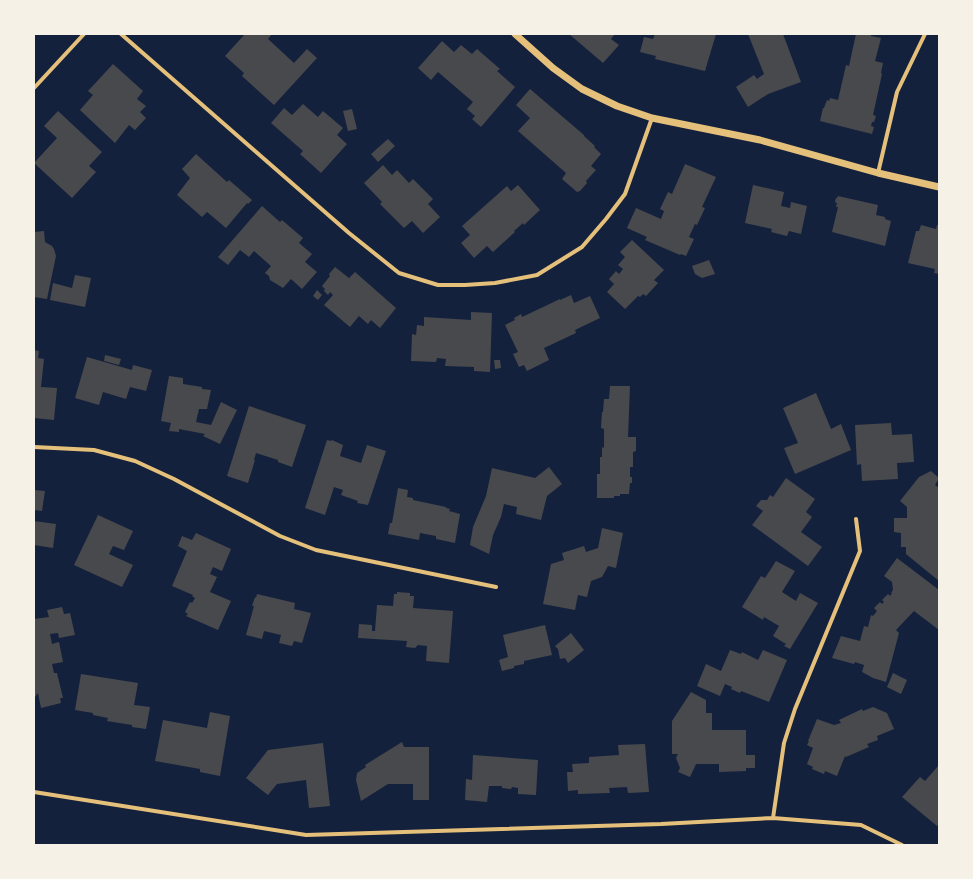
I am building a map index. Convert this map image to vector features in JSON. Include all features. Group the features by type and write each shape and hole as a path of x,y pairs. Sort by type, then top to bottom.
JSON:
{"street":[{"path":"34,88 84,34"},
{"path":"121,34 361,243 399,272 438,285 465,286 495,283 537,275 582,247 625,194 652,118"},
{"path":"515,34 553,68 582,89 617,106 652,118 760,140 878,173 939,187"},
{"path":"878,173 897,92 925,34"},
{"path":"34,447 94,450 135,461 174,479 280,536 316,550 496,587"},
{"path":"773,818 784,743 795,709 860,551 856,519"},
{"path":"34,792 306,835 661,824 773,818 861,825 902,845"}],"building":[{"path":"245,34 272,34 268,39 294,63 307,49 317,58 274,105 242,76 244,73 225,56"},
{"path":"569,34 615,34 611,39 619,45 603,63"},
{"path":"655,34 716,34 705,71 655,59 656,56 640,52 644,37 653,39"},
{"path":"748,34 783,34 801,82 768,94 748,107 736,87 754,75 757,79 764,74"},
{"path":"856,34 871,34 871,36 881,38 875,61 883,63 882,74 873,115 876,116 871,126 874,127 872,134 820,121 823,108 827,100 829,101 830,98 838,100 846,65 849,66"},
{"path":"442,41 454,52 461,45 472,54 477,49 500,69 497,71 515,87 481,127 472,119 475,116 467,109 473,102 438,72 431,80 418,68"},
{"path":"113,64 143,91 137,99 146,106 140,112 146,118 135,130 129,125 115,143 80,110 93,95 88,91"},
{"path":"530,89 584,135 601,154 591,166 596,170 586,181 587,183 580,191 577,192 562,179 566,173 518,131 530,118 516,105"},
{"path":"303,104 318,117 323,111 343,128 337,135 347,144 321,173 300,154 303,151 271,123 284,108 292,115"},
{"path":"352,109 357,129 348,131 343,111"},
{"path":"58,111 102,152 89,166 96,172 72,198 34,163 57,138 44,126"},
{"path":"388,139 395,146 378,162 371,154"},
{"path":"196,154 227,182 229,180 252,200 248,204 247,203 226,228 207,212 202,217 177,195 190,178 182,169"},
{"path":"685,164 716,177 702,207 705,208 697,225 695,224 689,237 694,239 686,256 680,255 645,240 647,237 627,228 636,208 661,219 664,211 660,209 668,192 672,194"},
{"path":"383,165 392,175 397,170 409,183 413,179 433,199 428,204 440,217 423,233 412,221 404,228 380,204 382,202 364,183"},
{"path":"518,185 540,210 524,225 523,223 514,231 515,232 493,252 487,246 474,258 461,243 470,235 462,226 507,186 511,191"},
{"path":"753,185 784,192 781,206 790,208 791,202 807,206 801,234 789,231 787,236 771,232 772,229 745,223"},
{"path":"838,196 878,205 876,215 885,217 885,219 891,221 885,246 832,232 838,207 836,207 837,203 835,202"},
{"path":"262,206 280,222 282,220 303,238 299,243 312,254 305,262 317,272 302,289 291,279 283,288 270,280 269,276 265,273 271,266 254,251 249,257 240,250 228,265 218,257"},
{"path":"921,225 936,229 937,225 939,225 939,274 934,273 935,269 908,263 916,231 919,231"},
{"path":"44,231 45,242 52,246 56,256 47,299 34,297 34,232"},
{"path":"632,240 664,270 654,280 658,283 646,296 643,294 640,297 638,296 625,309 607,292 614,284 609,279 616,271 619,274 623,269 618,265 625,257 620,252"},
{"path":"709,260 715,274 702,278 695,274 692,266"},
{"path":"335,267 349,278 355,272 396,308 380,328 371,320 368,324 359,316 350,327 324,305 333,295 330,292 328,295 322,286"},
{"path":"75,275 91,278 85,307 50,300 53,283 72,288"},
{"path":"317,290 322,295 318,300 313,296"},
{"path":"571,295 574,303 590,296 600,318 575,330 576,333 544,348 549,360 527,371 524,365 519,367 513,354 518,352 505,325 515,320 514,318 521,314 522,317"},
{"path":"471,312 492,313 490,372 474,371 474,367 445,366 446,359 437,358 436,362 411,361 412,334 416,335 417,325 424,326 424,317 471,320"},
{"path":"34,350 39,351 38,358 44,359 41,387 57,388 54,420 34,418"},
{"path":"105,355 121,359 119,365 104,361"},
{"path":"87,357 132,370 133,365 152,370 146,391 130,387 126,399 103,392 99,405 75,398"},
{"path":"494,360 500,360 501,368 495,369"},
{"path":"169,376 183,378 183,384 211,390 207,409 199,409 196,422 211,425 221,402 237,410 220,444 203,436 205,434 179,429 179,432 169,431 171,423 161,421"},
{"path":"610,386 630,386 628,437 636,437 636,451 633,452 633,467 630,467 630,477 632,477 632,483 630,483 629,494 620,494 620,496 614,496 614,498 597,498 597,474 600,474 600,457 602,457 602,447 604,448 604,429 601,428 602,412 604,399 609,399"},
{"path":"816,393 831,429 841,424 851,450 795,474 784,448 798,443 783,408"},
{"path":"249,406 306,425 292,467 278,462 278,460 256,453 248,483 227,476"},
{"path":"891,423 892,435 912,434 914,462 897,463 898,479 862,481 861,464 857,465 855,425"},
{"path":"327,440 332,440 343,445 340,456 361,463 367,445 386,451 368,505 357,503 358,501 341,495 343,490 334,487 325,515 305,508"},
{"path":"549,467 562,484 547,496 541,520 516,514 517,507 504,504 501,517 493,535 489,554 470,545 473,527 486,496 492,468 535,478"},
{"path":"931,471 939,478 935,485 939,488 939,581 906,554 906,547 901,547 901,533 894,532 894,518 907,518 907,507 900,501 919,477"},
{"path":"786,478 815,499 806,512 812,517 801,532 822,547 808,566 752,525 763,511 756,506 761,500 767,500 770,495 773,497"},
{"path":"398,488 408,490 407,497 413,498 413,500 446,507 450,509 449,511 460,514 455,543 436,539 436,536 420,533 419,540 388,534 390,523 392,523"},
{"path":"34,490 45,491 42,511 34,510"},
{"path":"98,515 133,531 124,550 113,546 109,554 133,565 122,587 74,565"},
{"path":"34,521 56,524 53,548 34,545"},
{"path":"602,528 623,533 616,568 608,566 602,577 591,581 587,597 578,595 575,610 543,604 551,564 564,560 562,553 584,546 586,552 598,548"},
{"path":"196,533 231,549 222,571 213,567 210,574 217,577 210,592 231,601 218,630 186,616 188,614 185,612 190,602 192,603 195,598 192,596 193,595 172,586 187,551 178,546 182,536 192,540"},
{"path":"897,558 939,590 939,630 914,611 896,630 899,633 886,682 873,678 862,672 864,665 832,658 841,636 860,641 864,626 868,627 871,615 873,616 877,611 874,608 880,602 882,604 884,602 882,600 888,594 890,596 892,593 892,582 884,576"},
{"path":"776,561 795,571 782,592 796,601 800,593 818,603 790,649 784,646 786,644 773,636 779,626 764,617 763,620 742,607 761,576 765,578"},
{"path":"397,592 410,593 410,596 414,596 413,608 453,611 449,663 426,661 427,646 418,645 415,648 406,647 407,641 358,638 359,624 372,625 372,631 375,631 377,605 393,606 394,594 397,594"},
{"path":"257,594 295,603 294,609 311,613 302,643 294,641 292,646 279,643 281,635 264,631 262,639 246,635 254,606 252,606"},
{"path":"62,607 64,614 70,613 75,635 59,638 58,633 50,634 52,644 59,642 63,662 52,664 54,673 57,673 63,698 60,698 61,703 41,708 38,693 34,698 34,619 49,617 47,610"},
{"path":"545,625 552,655 524,661 524,664 502,671 499,660 508,657 503,635"},
{"path":"571,633 584,650 568,663 565,658 560,659 558,649 555,646"},
{"path":"730,650 741,654 742,652 758,660 763,650 787,660 769,702 741,691 740,693 731,689 732,687 725,684 720,696 697,686 706,664 721,671"},
{"path":"893,673 907,680 901,694 887,687"},
{"path":"81,674 138,683 134,705 150,707 146,729 107,721 108,718 93,715 93,713 75,710"},
{"path":"691,692 706,700 706,713 712,713 712,730 746,730 746,755 755,755 755,768 746,768 746,771 719,772 719,764 696,764 690,777 678,772 680,768 676,758 678,754 672,754 672,721"},
{"path":"873,707 887,713 894,729 877,736 878,740 867,744 869,747 846,757 845,756 837,776 825,771 824,774 812,769 813,767 807,764 813,748 807,745 817,719 834,725 841,723 839,720 862,709 863,711"},
{"path":"210,712 230,716 220,776 200,772 200,769 155,761 163,720 207,728"},
{"path":"402,742 404,747 429,747 429,800 413,800 413,784 388,784 361,801 356,780 357,773 366,767 365,765"},
{"path":"323,743 330,806 309,808 306,780 277,784 268,795 246,778 268,750"},
{"path":"645,744 649,792 628,793 627,787 609,788 610,793 578,794 578,790 568,791 567,772 573,772 572,764 589,763 589,757 619,755 618,745"},
{"path":"473,755 538,760 536,795 518,794 518,788 512,787 511,789 502,788 502,786 489,786 487,802 465,800 466,779 472,780"},
{"path":"939,765 939,824 937,826 902,797 920,777 925,781"}]}
